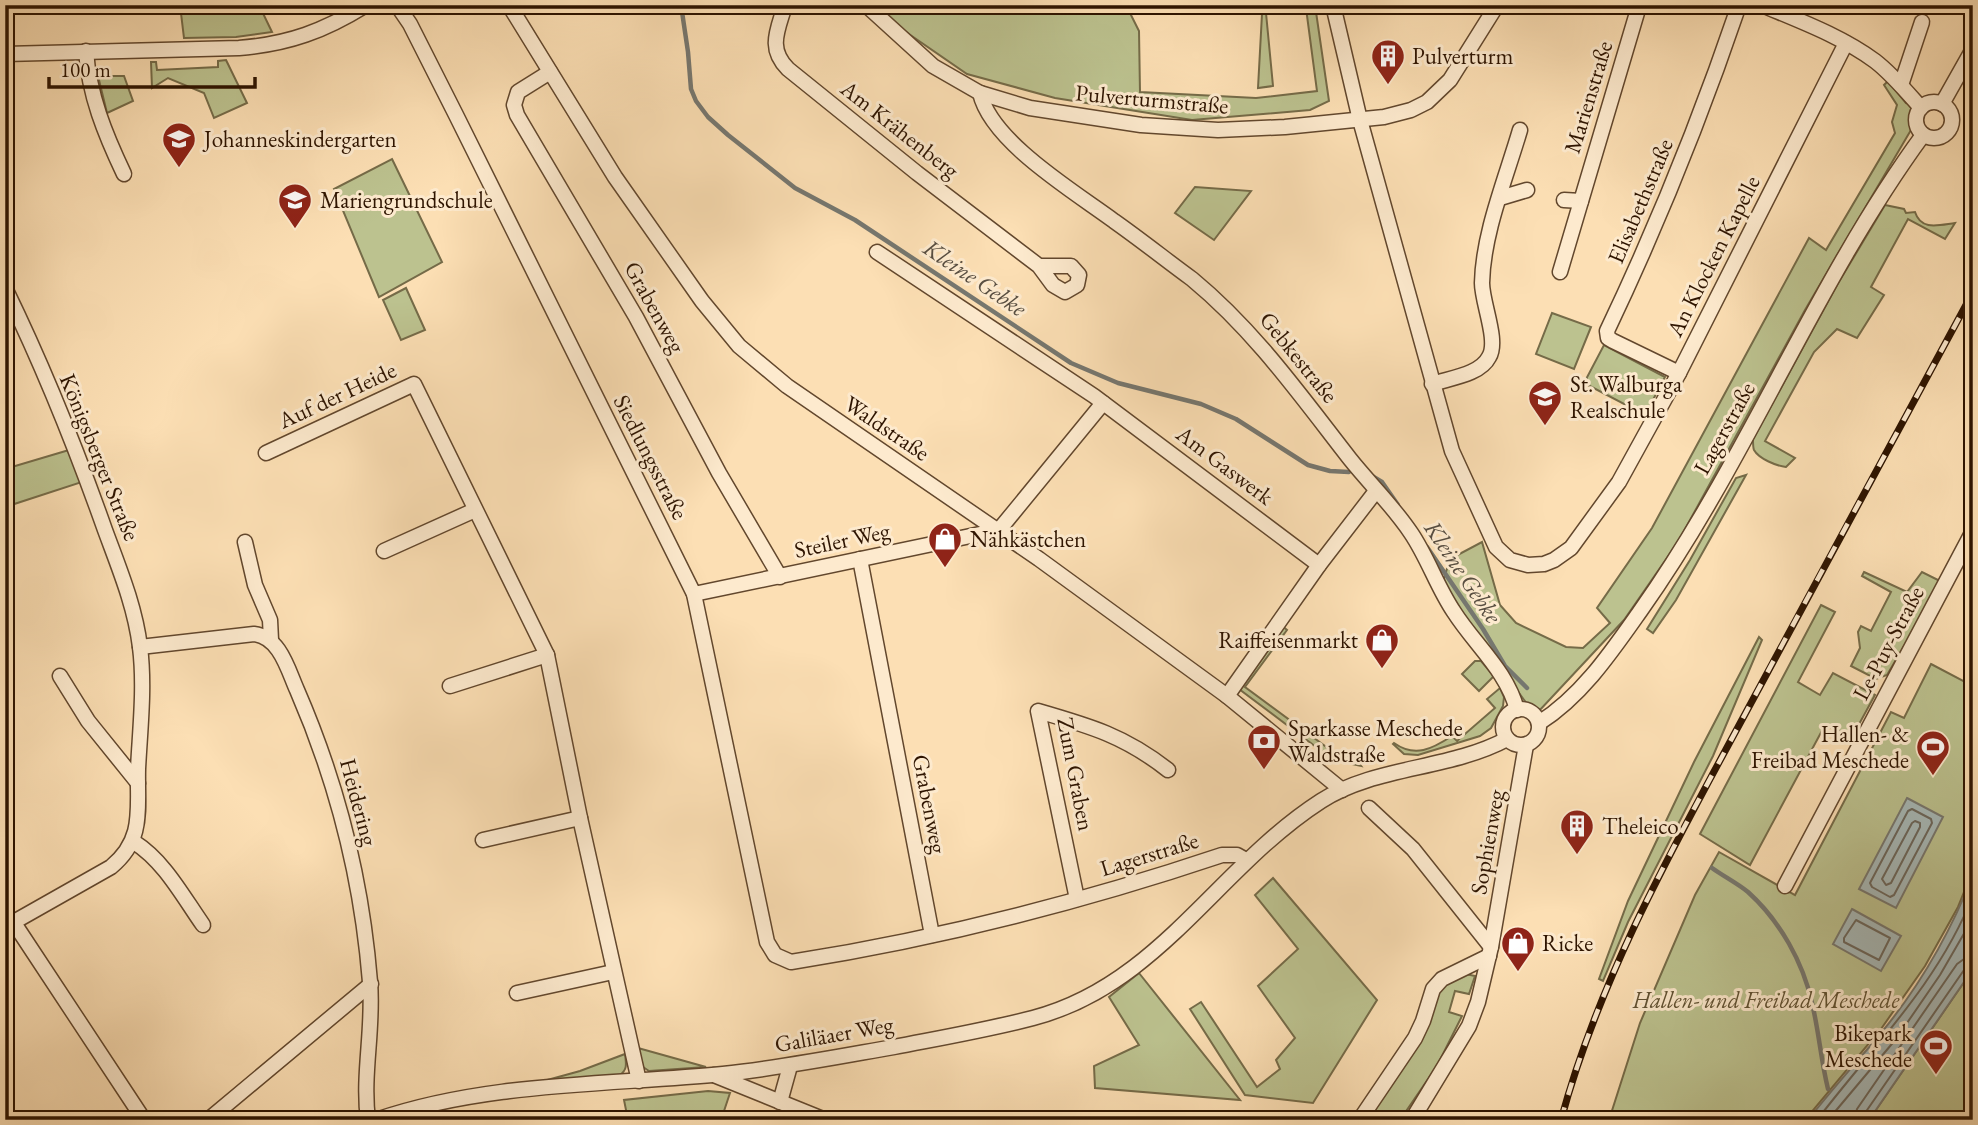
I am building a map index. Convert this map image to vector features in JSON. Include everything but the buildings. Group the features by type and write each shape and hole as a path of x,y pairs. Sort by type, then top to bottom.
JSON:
{"street":[{"path":"5,54 239,48 273,44 321,31 366,5"},
{"name":"Siedlungsstraße","path":"397,5 410,24 445,92 694,594 767,942 780,958"},
{"name":"Waldstraße","path":"509,5 615,177 702,301 739,346 787,386 999,530 1227,696 1342,790"},
{"name":"Am Krähenberg","path":"785,5 776,39 776,50 781,62 917,173 1039,266"},
{"name":"Pulverturmstraße","path":"866,5 933,66 980,93 1030,107 1185,129 1262,129 1384,117 1411,110 1443,90 1497,5"},
{"name":"An Klocken Kapelle","path":"1333,5 1360,120 1452,451 1491,538 1505,556 1535,566 1564,554 1585,531 1619,482 1679,373 1846,43"},
{"name":"Elisabethstraße","path":"1679,373 1613,341 1608,338 1608,331 1677,177 1739,5"},
{"path":"1762,5 1846,43 1876,62 1901,85 1920,108"},
{"name":"Marienstraße","path":"1560,272 1643,6"},
{"path":"1901,85 1922,22"},
{"path":"1942,104 1973,49"},
{"path":"86,51 95,104 124,174"},
{"name":"Grabenweg","path":"550,72 518,92 515,110 636,317 746,520 780,577"},
{"name":"Gebkestraße","path":"980,93 986,111 1027,156 1192,279 1238,320 1288,378 1412,534 1455,615 1510,689 1517,710"},
{"path":"1930,102 1942,104 1951,114 1949,130 1940,137 1923,135 1916,124 1920,108 1930,102"},
{"path":"1432,384 1479,369 1489,359 1493,348 1482,287 1483,256 1520,130"},
{"name":"Lagerstraße","path":"1539,723 1563,705 1591,677 1680,553 1737,454 1810,317 1888,185 1923,135"},
{"path":"1500,198 1527,190"},
{"path":"1564,200 1581,201"},
{"name":"Am Gaswerk","path":"877,252 1103,403 1319,565"},
{"name":"Königsberger Straße","path":"5,288 95,501 130,599 140,647"},
{"name":"Auf der Heide","path":"266,453 414,384 547,655 613,972 639,1081"},
{"path":"999,530 1103,403"},
{"path":"1227,696 1319,565 1376,491"},
{"path":"384,551 475,510"},
{"name":"Steiler Weg","path":"694,594 999,530"},
{"name":"Le-Puy-Straße","path":"1785,886 1973,531"},
{"name":"Heidering","path":"246,541 255,585 270,620 271,640 284,661 317,737 334,787 360,908 371,984 365,1096 368,1120"},
{"name":"Grabenweg","path":"860,559 932,935"},
{"path":"144,1120 9,925 111,867 123,858 134,842 142,675 140,647 254,634 271,640"},
{"path":"450,687 547,655"},
{"path":"60,676 88,720 138,783"},
{"path":"1517,710 1531,712 1539,723 1536,738 1526,745 1515,744 1507,739 1504,733 1504,721 1517,710"},
{"name":"Zum Graben","path":"1077,899 1038,711 1125,740 1168,770"},
{"path":"1246,860 1282,828 1342,790 1363,782 1458,758 1507,739"},
{"name":"Sophienweg","path":"1412,1120 1469,1026 1478,1002 1490,951 1526,745"},
{"name":"Sophienweg","path":"1369,808 1413,849 1490,951"},
{"path":"483,840 580,818"},
{"path":"134,842 153,855 203,925"},
{"name":"Lagerstraße","path":"780,958 791,961 932,935 1134,884 1222,855 1237,855 1246,860"},
{"name":"Galiläaer Weg","path":"376,1120 442,1101 531,1089 790,1066 1025,1020 1085,998 1112,983 1173,936 1246,860"},
{"path":"1363,1115 1416,1038 1433,989 1443,979 1490,951"},
{"path":"517,993 613,972"},
{"path":"208,1120 371,984"},
{"path":"780,1102 790,1066"},
{"path":"712,1075 825,1120"}],"green space":[{"path":"180,5 259,5 272,32 236,37 184,38"},
{"path":"872,5 1111,5 1130,13 1139,31 1140,92 1256,98 1317,91 1306,8 1292,11 1291,5 1315,5 1329,101 1310,110 1192,120 1055,98 967,74 890,21"},
{"path":"1266,13 1273,86 1258,88 1262,14"},
{"path":"226,60 247,103 214,118 204,93 168,78 152,88 151,62 156,62 157,70 218,67 218,61"},
{"path":"98,76 124,76 133,101 107,113"},
{"path":"1888,81 1906,103 1914,105 1911,130 1805,310 1678,542 1624,620 1539,711 1527,704 1442,585 1450,559 1482,542 1500,605 1516,623 1566,647 1583,648 1610,623 1597,608 1652,528 1809,238 1826,250 1895,133 1892,122 1897,105 1884,85"},
{"path":"392,159 442,262 379,297 334,189"},
{"path":"1195,187 1251,191 1214,240 1175,213"},
{"path":"1885,205 1904,209 1906,213 1915,212 1926,224 1955,223 1945,239 1908,219 1871,287 1884,295 1857,338 1837,329 1814,352 1765,441 1795,458 1786,467 1768,462 1754,450 1753,439 1837,285"},
{"path":"406,288 425,330 401,340 383,300"},
{"path":"1552,313 1591,327 1574,369 1536,354"},
{"path":"1604,345 1665,377 1645,415 1584,383"},
{"path":"69,450 82,482 5,507 5,469"},
{"path":"1746,475 1676,600 1653,633 1647,629 1736,478"},
{"path":"1864,572 1907,592 1922,572 1942,582 1887,675 1876,679 1851,666 1860,648 1858,632 1861,626 1871,631 1891,592 1862,576"},
{"path":"1821,605 1835,612 1798,682 1820,695 1833,673 1875,695 1852,737 1825,725 1750,865 1700,834"},
{"path":"1281,625 1287,630 1245,687 1344,760 1351,754 1361,766 1338,761 1320,750 1239,689"},
{"path":"1759,637 1762,640 1713,756 1628,922 1603,981 1599,979 1628,901 1694,762"},
{"path":"1475,661 1481,661 1494,676 1479,691 1462,674"},
{"name":"Hallen- und Freibad Meschede","path":"1931,664 1973,686 1973,870 1958,907 1925,966 1881,1029 1805,1120 1647,1120 1630,1113 1644,1120 1609,1120 1640,1023 1695,895 1719,852 1795,895 1891,712 1904,718"},
{"path":"1500,688 1504,697 1503,706 1491,728 1480,736 1418,755 1404,754 1393,744 1416,751 1430,748 1452,736 1457,741 1495,708 1487,699"},
{"path":"1273,878 1377,1000 1313,1103 1245,1095 1190,1009 1201,1002 1257,1087 1280,1069 1276,1060 1295,1038 1258,986 1298,949 1255,895"},
{"name":"Bikepark Meschede","path":"1973,969 1972,1120 1869,1120"},
{"path":"1139,973 1240,1100 1095,1088 1094,1066 1139,1045 1109,997"},
{"path":"1461,973 1475,976 1469,994 1455,991 1449,1012 1462,1016 1437,1066 1400,1120 1366,1120 1434,995 1444,984"},
{"path":"638,1048 706,1067 649,1071 643,1067"},
{"path":"625,1054 625,1068 620,1075 540,1082 580,1071"},
{"path":"708,1091 730,1093 721,1120 628,1120 624,1100"}],"water":[{"path":"1907,798 1943,817 1896,908 1859,889"},
{"path":"1973,875 1973,969 1869,1120 1808,1120 1881,1033 1921,978 1955,917"},
{"path":"1852,909 1901,936 1881,971 1833,944"}],"waterway":[{"name":"Kleine Gebke","path":"681,5 691,89 696,101 708,117 728,135 795,188 855,220 1071,363 1118,383 1201,404 1236,419 1308,465 1330,471 1349,472"},
{"name":"Kleine Gebke","path":"1372,476 1382,482 1398,505"},
{"name":"Kleine Gebke","path":"1427,547 1505,666 1527,688"},
{"name":"Kleine Gebke","path":"1712,868 1760,903 1789,943 1808,988 1828,1089"}],"railway":[{"path":"1561,1120 1596,1014 1641,913 1973,292"}],"place":[{"name":"Pulverturm","path":"1388,86"},
{"name":"Johanneskindergarten","path":"179,169"},
{"name":"Mariengrundschule","path":"295,230"},
{"name":"St. Walburga Realschule","path":"1545,427"},
{"name":"Nähkästchen","path":"945,569"},
{"name":"Raiffeisenmarkt","path":"1382,670"},
{"name":"Sparkasse Meschede Waldstraße","path":"1264,771"},
{"name":"Hallen- & Freibad Meschede","path":"1933,777"},
{"name":"Theleico","path":"1577,856"},
{"name":"Ricke","path":"1518,973"},
{"name":"Bikepark Meschede","path":"1936,1076"}]}
